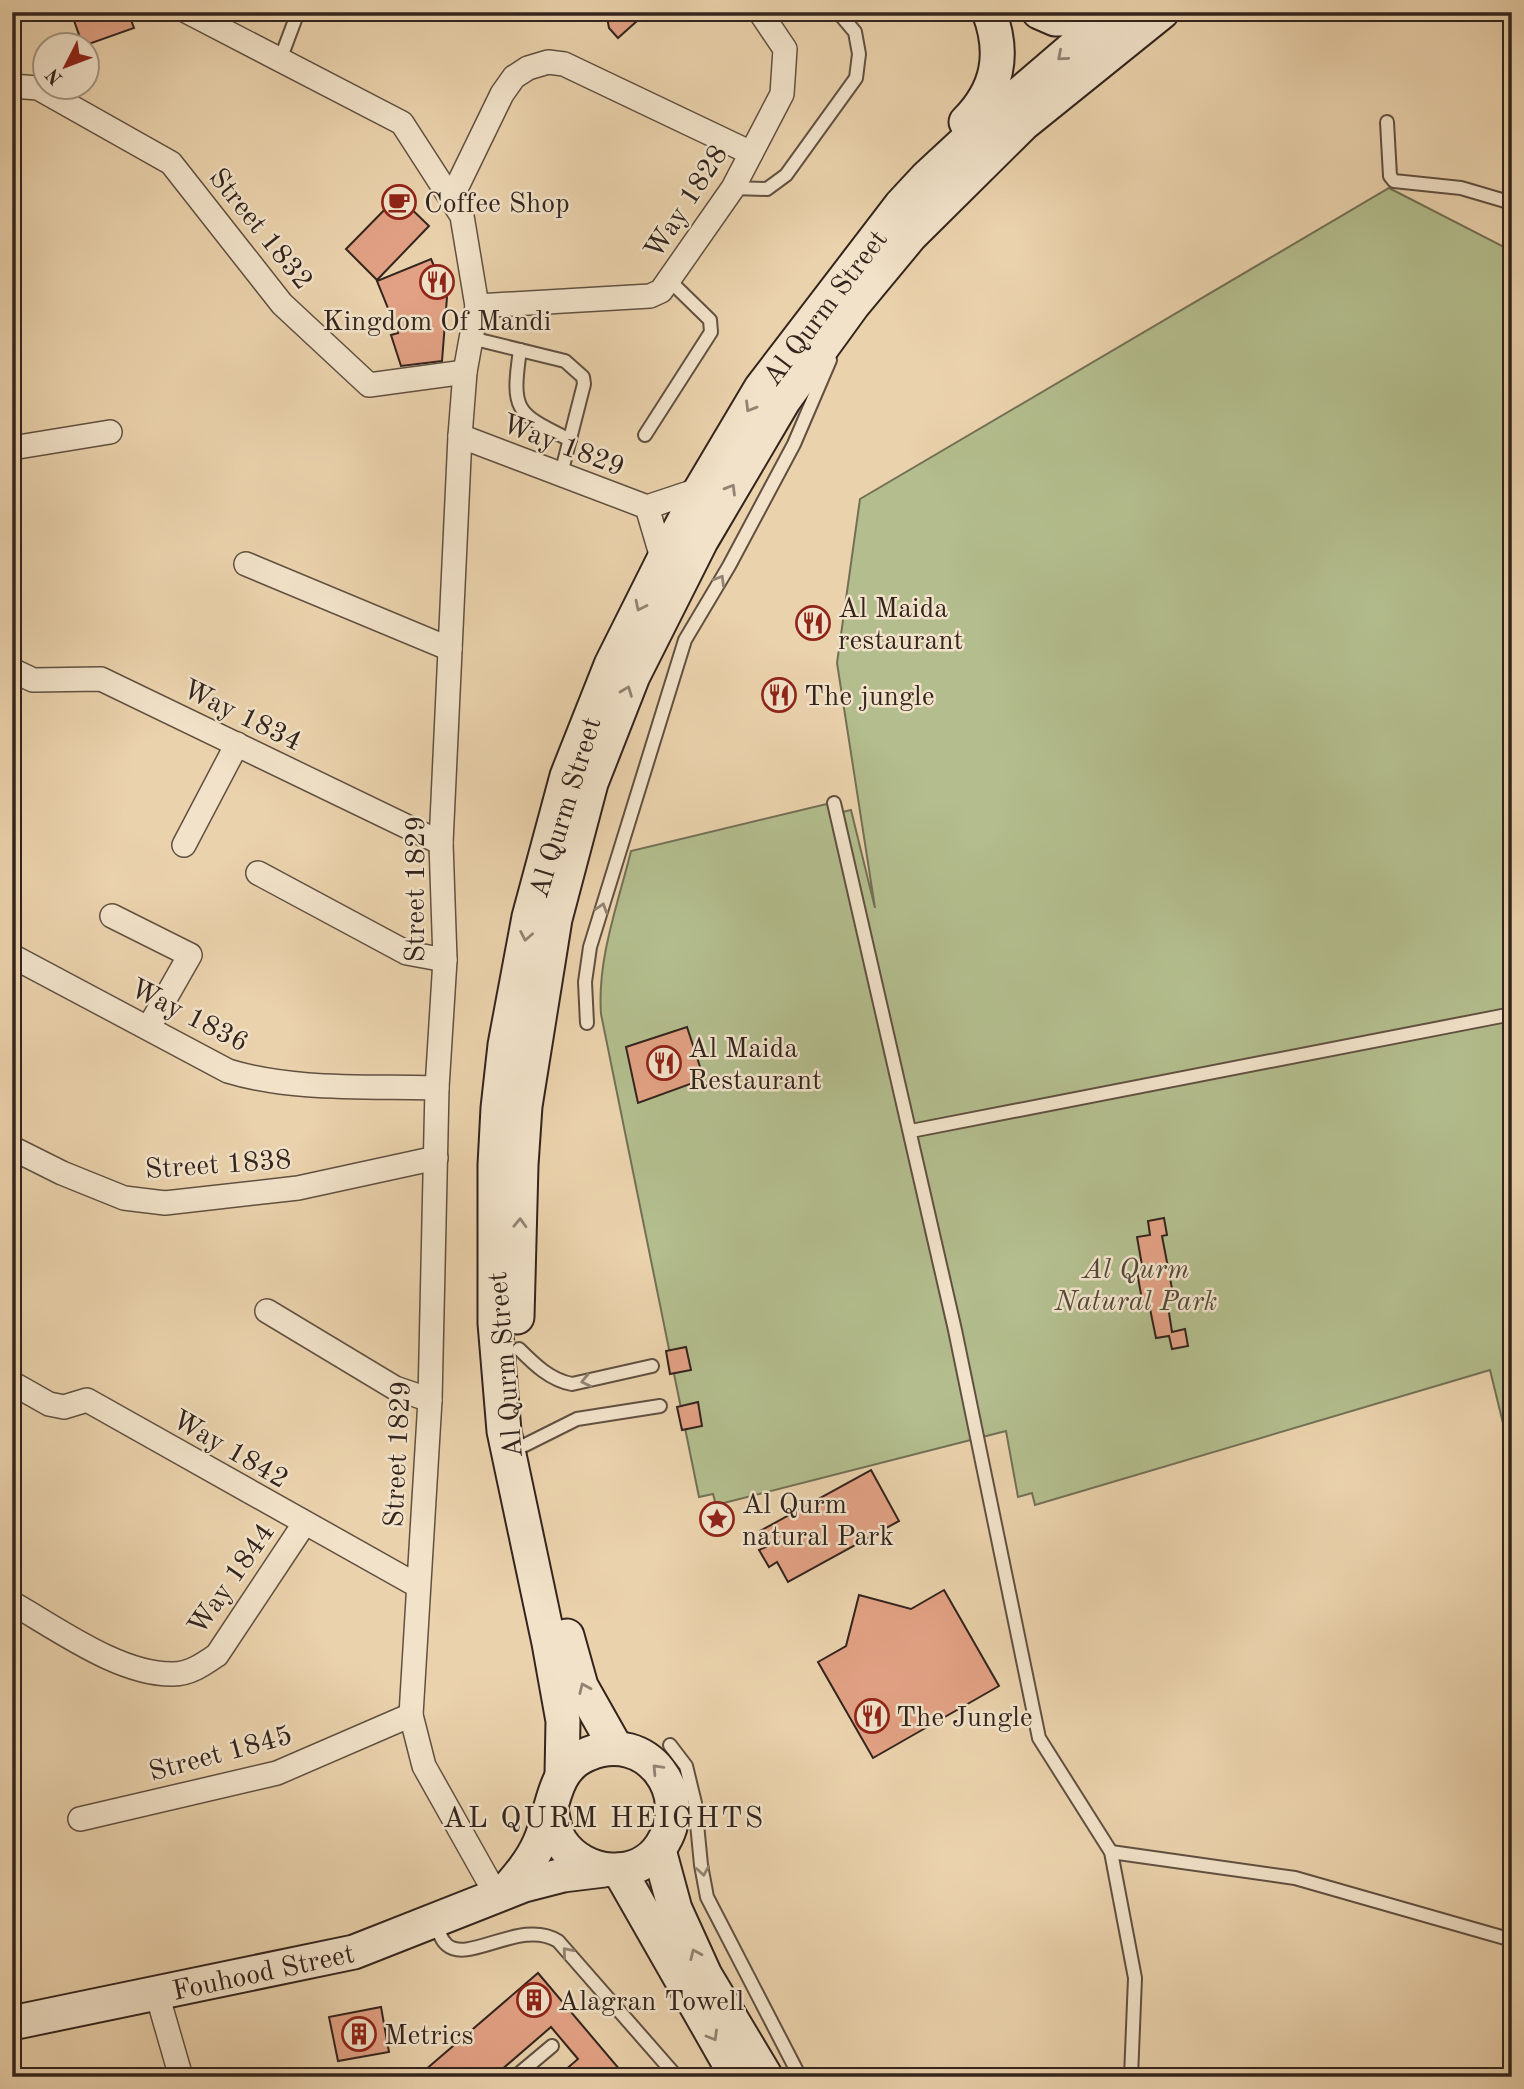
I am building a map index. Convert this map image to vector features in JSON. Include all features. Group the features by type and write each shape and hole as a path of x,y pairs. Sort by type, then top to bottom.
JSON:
{"main road":[{"path":"901,205 920,169 978,110 991,88 998,62 996,33 989,12"},
{"path":"1039,12 1055,19 1110,15"},
{"name":"Al Qurm Street","path":"616,1748 581,1686 540,1522 525,1444 517,1303 525,1106 555,919 591,783 633,676 701,541 784,400 853,305 911,235 1023,124 1162,12"},
{"name":"Al Qurm Street","path":"562,1775 563,1721 504,1431 495,1323 495,1165 505,1045 529,917 567,776 611,665 663,561 701,489 761,388 901,205 927,177 1110,15"},
{"path":"616,1748 635,1753 652,1763 664,1777 672,1795 674,1815 669,1834 659,1850 641,1864 611,1870 588,1866 575,1857 561,1842 553,1824 551,1807 562,1775 572,1763 600,1749 616,1748"},
{"name":"Fouhood Street","path":"501,1894 530,1861 546,1826 551,1807"},
{"path":"659,1850 675,1909 705,1975 766,2077"},
{"path":"611,1870 737,2077"},
{"name":"Fouhood Street","path":"12,2023 354,1952 543,1879 611,1870"}],"street":[{"name":"Street 1829","path":"188,12 402,124 463,216 477,306 465,372 450,649 441,843 445,960 437,1088 430,1401 411,1715 424,1766 501,1894"},
{"name":"Way 1828","path":"477,306 649,296 661,291 733,188 782,94 785,49 760,12"},
{"path":"452,199 502,94 514,77 528,68 548,62 564,64 751,153"},
{"name":"Street 1832","path":"12,86 38,88 171,163 282,303 369,385 465,372"},
{"path":"12,448 110,432"},
{"name":"Way 1829","path":"460,436 647,507 701,489"},
{"name":"Way 1829","path":"647,507 663,561"},
{"path":"246,564 450,649"},
{"name":"Way 1834","path":"12,670 33,680 101,679 441,843"},
{"path":"184,845 237,744"},
{"path":"258,873 407,953 445,960"},
{"path":"112,916 190,956 149,1027"},
{"name":"Way 1836","path":"12,956 229,1071 256,1080 437,1088"},
{"name":"Street 1838","path":"12,1148 62,1173 124,1198 165,1203 298,1188 436,1158"},
{"path":"267,1311 395,1388 430,1401"},
{"name":"Way 1842","path":"12,1383 49,1404 64,1407 87,1401 418,1586"},
{"name":"Way 1844","path":"12,1603 119,1664 175,1675 197,1669 217,1655 304,1524"},
{"name":"Street 1845","path":"80,1819 277,1773 411,1715"},
{"path":"157,1994 181,2077"}],"lane":[{"path":"280,60 298,12"},
{"path":"733,188 767,189 786,175 856,78 859,54 855,32 838,12"},
{"path":"1387,122 1390,176 1394,181 1461,188 1512,203"},
{"path":"645,435 710,332 710,320 670,281"},
{"path":"587,1023 585,982 590,947 685,640 729,566 794,444 853,305"},
{"path":"471,338 565,361 583,377 584,384 561,474"},
{"path":"520,350 515,384 517,401 523,413 531,421 570,440"},
{"path":"834,803 955,1330 1039,1738 1111,1852 1135,1978 1131,2077"},
{"path":"911,1131 1512,1014"},
{"path":"519,1349 554,1378 572,1384 652,1366"},
{"path":"525,1444 577,1419 660,1406"},
{"path":"670,1745 686,1766 695,1803 707,1897 800,2077"},
{"path":"1111,1852 1295,1878 1512,1940"},
{"path":"436,1920 444,1942 454,1950 530,1933 545,1934 558,1941 677,2077"},
{"path":"515,2077 552,2046"}],"green space":[{"name":"Al Qurm Natural Park","path":"1389,188 1512,251 1512,1460 1490,1370 1035,1505 1032,1493 1018,1497 1006,1431 716,1505 713,1494 699,1497 601,1014 605,952 631,851 835,802 838,813 851,810 875,908 837,663 860,499"}],"building":[{"path":"71,12 128,12 134,28 102,39 102,32 78,32"},
{"path":"606,12 647,12 618,38 609,28"},
{"path":"398,196 429,226 377,280 346,249"},
{"path":"431,259 447,297 442,361 401,366 391,335 398,333 377,281"},
{"name":"Al Maida Restaurant","path":"687,1027 704,1079 638,1103 626,1047"},
{"path":"1164,1218 1167,1235 1162,1236 1174,1299 1167,1300 1172,1332 1185,1329 1188,1346 1172,1349 1169,1336 1156,1338 1149,1304 1143,1305 1137,1272 1143,1271 1137,1237 1150,1235 1148,1221"},
{"path":"686,1347 691,1370 670,1374 666,1351"},
{"path":"698,1402 702,1426 682,1430 677,1407"},
{"path":"871,1470 899,1521 788,1582 777,1562 769,1567 759,1550 768,1546 760,1531"},
{"path":"944,1590 999,1686 873,1758 818,1662 846,1646 859,1595 911,1609"},
{"name":"Alagran Towell","path":"538,1973 626,2077 557,2077 578,2059 551,2027 493,2077 417,2077"},
{"name":"Metrics","path":"381,2007 389,2052 338,2061 329,2017"}],"place":[{"name":"Coffee Shop","path":"399,202"},
{"name":"Kingdom Of Mandi","path":"437,282"},
{"name":"Al Maida restaurant","path":"813,623"},
{"name":"The jungle","path":"779,695"},
{"name":"Al Maida Restaurant","path":"664,1063"},
{"name":"Al Qurm natural Park","path":"717,1519"},
{"name":"The Jungle","path":"872,1716"},
{"name":"Alagran Towell","path":"534,2000"},
{"name":"Metrics","path":"359,2034"}],"district":[{"name":"AL QURM HEIGHTS","path":"604,1817"}]}
